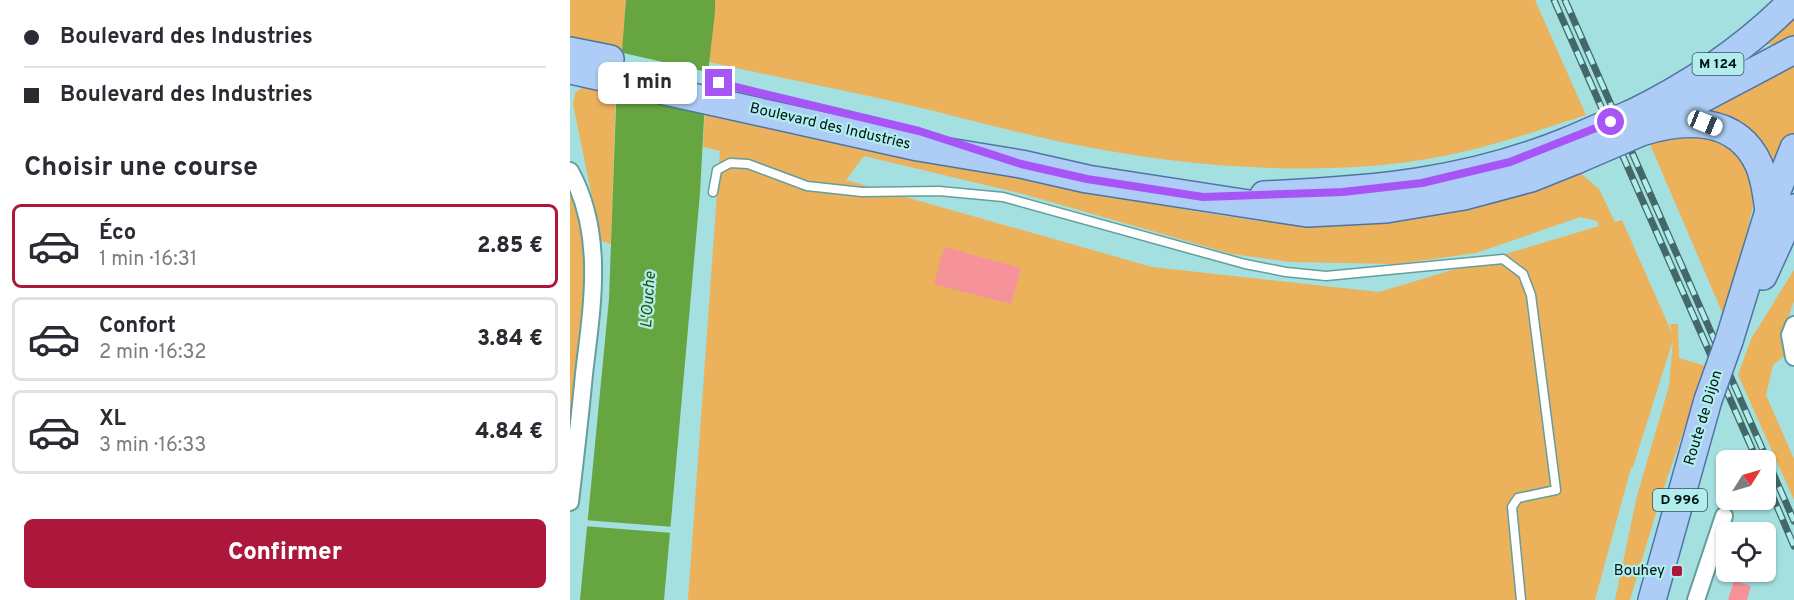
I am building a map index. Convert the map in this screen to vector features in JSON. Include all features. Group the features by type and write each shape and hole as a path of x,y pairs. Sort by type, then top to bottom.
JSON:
{"main road":[{"name":"Boulevard des Industries","path":"1637,122 1662,99 1724,60 1793,0"},
{"name":"Boulevard des Industries","path":"570,51 615,70 718,93 918,147 1021,164 1087,179 1307,213 1386,209 1426,204 1492,189 1792,53"},
{"name":"M 124","path":"1724,60 1762,52 1792,53"},
{"name":"Boulevard des Industries","path":"570,70 615,70"},
{"name":"Boulevard des Industries","path":"1637,122 1705,123 1731,134 1744,143 1759,165 1782,209"},
{"name":"Route de Dijon","path":"1652,600 1708,400 1729,340 1782,209 1794,148"}],"street":[{"path":"570,171 586,205 592,239 593,296 570,502"},
{"path":"1794,325 1790,335 1794,357"},
{"path":"1696,600 1724,516"}],"lane":[{"path":"713,192 717,170 730,163 748,164 807,186 862,192 939,191 1003,197 1245,264 1316,275 1503,259 1523,274 1531,296 1556,490 1518,498 1512,507 1521,600"}],"shaded area":[{"path":"570,0 626,0 622,51 570,39"},
{"path":"715,0 1535,0 1586,115 1472,150 1391,164 1347,168 1255,167 1163,159 1056,141 909,105 709,62"},
{"path":"1794,14 1794,43 1760,44"},
{"path":"1794,64 1794,133 1776,179 1691,116"},
{"path":"585,85 616,89 611,244 601,241 573,104 575,93"},
{"path":"705,108 1039,181 1193,211 1259,221 1335,223 1578,171 1599,189 1615,222 1622,220 1672,333 1670,324 1678,324 1679,358 1706,366 1661,496 1630,600 1615,600 1637,496 1669,386 1673,340 1631,468 1595,600 688,600 720,151 703,147","holes":["864,156 1023,194 1232,254 1290,262 1397,264 1476,253 1580,217 1597,221 1599,226 1379,292 1152,267 846,180"]},
{"path":"1667,135 1727,140 1742,162 1753,190 1754,201 1746,237 1744,262 1725,319 1649,142"},
{"path":"570,186 583,230 589,277 570,469"},
{"path":"1794,270 1794,301 1783,333 1786,355 1773,365 1766,395 1794,459 1794,500 1776,460 1776,450 1772,450 1738,375 1751,339"}],"water":[{"name":"L'Ouche","path":"626,0 715,0 715,12 705,99 700,193 664,600 580,600 609,299 617,79"}],"pier":[{"path":"619,52 711,73 708,99 615,74"},
{"path":"584,520 674,527 673,533 583,526"}],"building":[{"path":"944,247 1021,268 1011,304 934,284"},
{"path":"1733,582 1751,586 1747,600 1728,600"}],"railway":[{"path":"1554,0 1753,450"},
{"path":"1565,0 1794,521"},
{"path":"1776,504 1794,546"}],"place":[{"name":"Bouhey","path":"1677,571"}],"route":[{"path":"719,83 919,131 1021,164 1087,179 1203,197 1343,192 1422,183 1495,167 1547,150 1611,122"}]}
